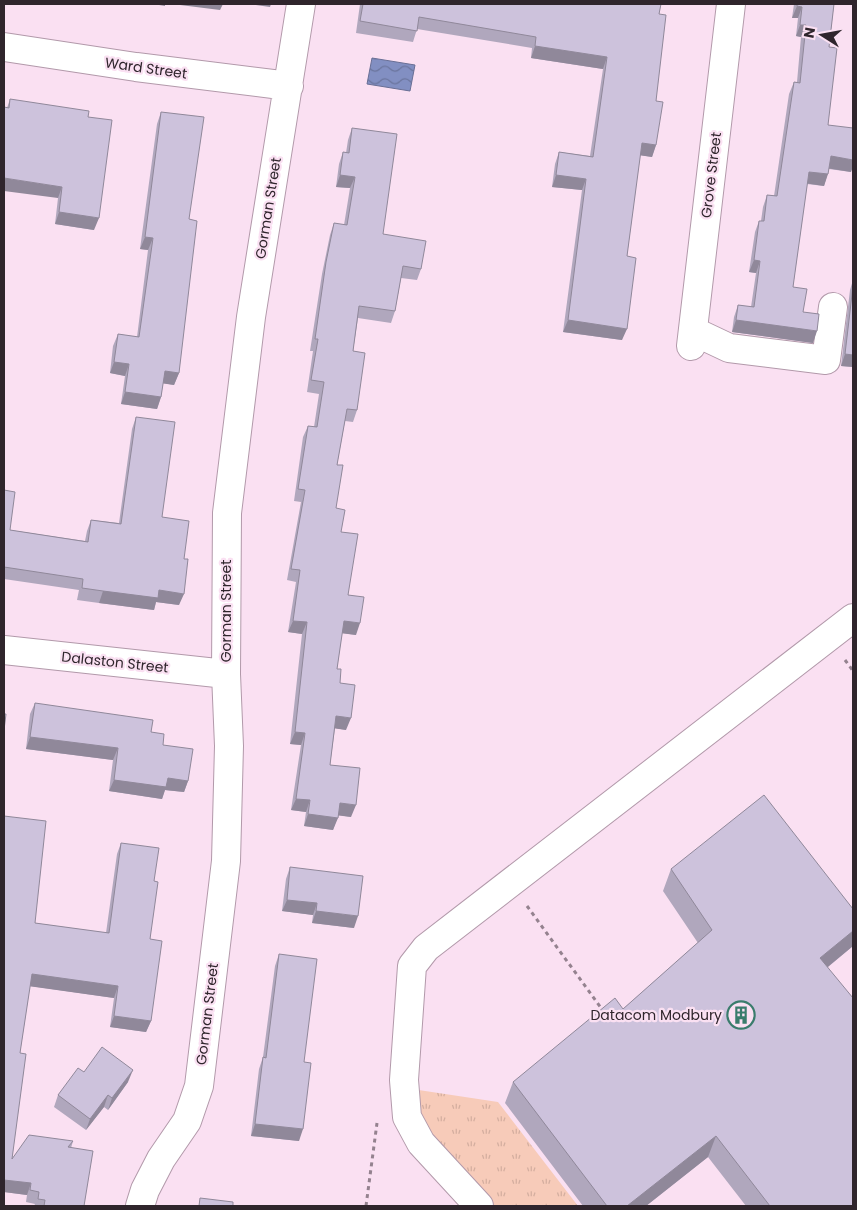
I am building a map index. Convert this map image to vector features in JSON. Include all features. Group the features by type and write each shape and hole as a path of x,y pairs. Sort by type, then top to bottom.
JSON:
{"street":[{"name":"Gorman Street","path":"140,1206 145,1190 161,1159 187,1121 199,1086 226,861 230,746 226,674 227,513 251,317 270,188 289,86 301,4"},
{"name":"Grove Street","path":"731,4 692,339 729,348 826,360 833,307"},
{"name":"Ward Street","path":"4,47 136,67 289,86"},
{"path":"479,1206 421,1143 407,1117 404,1080 412,966 426,948 853,618"},
{"name":"Dalaston Street","path":"4,650 226,674"}],"path":[{"path":"510,883 608,1016"},
{"path":"366,1206 378,1117 405,1095"}],"green space":[{"path":"412,1089 498,1102 578,1206 495,1206 472,1178 421,1124"}],"water":[{"path":"372,58 415,65 410,91 367,84"}],"building":[{"path":"363,4 661,4 659,14 666,15 656,101 663,102 656,145 642,143 627,256 636,258 627,329 568,320 586,179 556,175 559,152 593,157 607,57 535,46 536,37 419,17 417,31 360,21"},
{"path":"797,4 834,4 829,47 837,48 828,125 853,128 853,160 831,156 828,174 809,172 793,287 807,289 803,312 819,314 817,331 736,320 738,305 754,307 760,261 754,260 759,221 764,221 767,195 777,196 794,82 800,83 806,25 800,25 802,7 797,6"},
{"path":"10,99 89,111 88,117 112,120 99,218 59,212 62,187 4,178 4,107 9,108"},
{"path":"161,112 204,117 189,219 197,221 179,373 165,371 161,397 125,392 129,364 114,362 118,334 139,337 153,238 145,237"},
{"path":"352,128 397,134 383,234 426,241 421,269 403,266 395,311 359,306 353,351 365,353 357,410 347,409 337,465 343,465 336,508 345,510 341,532 358,534 348,595 364,597 360,623 344,621 337,669 341,669 340,683 355,685 351,718 336,716 330,765 360,768 356,805 340,803 338,818 308,814 310,800 296,799 305,733 295,732 307,622 293,621 300,570 291,569 305,490 298,489 308,426 317,427 324,382 311,380 318,339 315,339 326,262 334,223 347,225 355,177 340,175 343,152 349,153"},
{"path":"853,286 853,355 845,354"},
{"path":"136,417 175,422 162,517 189,521 184,559 188,559 184,594 159,590 158,598 82,588 83,579 4,567 4,490 15,492 10,530 88,542 91,520 121,524"},
{"path":"35,703 153,720 151,732 164,734 163,745 193,749 188,781 168,778 166,787 114,780 118,748 30,737"},
{"path":"4,714 6,714 4,730"},
{"name":"Datacom Modbury","path":"764,795 853,909 853,931 820,958 853,998 853,1206 770,1206 716,1136 627,1206 607,1206 513,1082 615,998 623,1009 712,930 671,869"},
{"path":"4,816 46,821 35,923 109,933 121,843 159,848 154,881 158,882 150,939 162,941 151,1021 114,1016 118,986 32,974 20,1053 26,1054 12,1159 29,1135 73,1141 68,1147 93,1151 84,1206 44,1206 45,1200 38,1199 39,1192 30,1190 31,1183 4,1180"},
{"path":"290,867 363,876 358,916 316,911 317,903 287,900"},
{"path":"279,954 317,959 304,1062 311,1063 303,1129 255,1124 263,1057 266,1058"},
{"path":"102,1047 133,1070 112,1098 108,1095 90,1119 58,1095 78,1068 84,1072"},
{"path":"200,1198 233,1202 233,1206 199,1206"}],"place":[{"name":"Datacom Modbury","path":"741,1015"}]}
